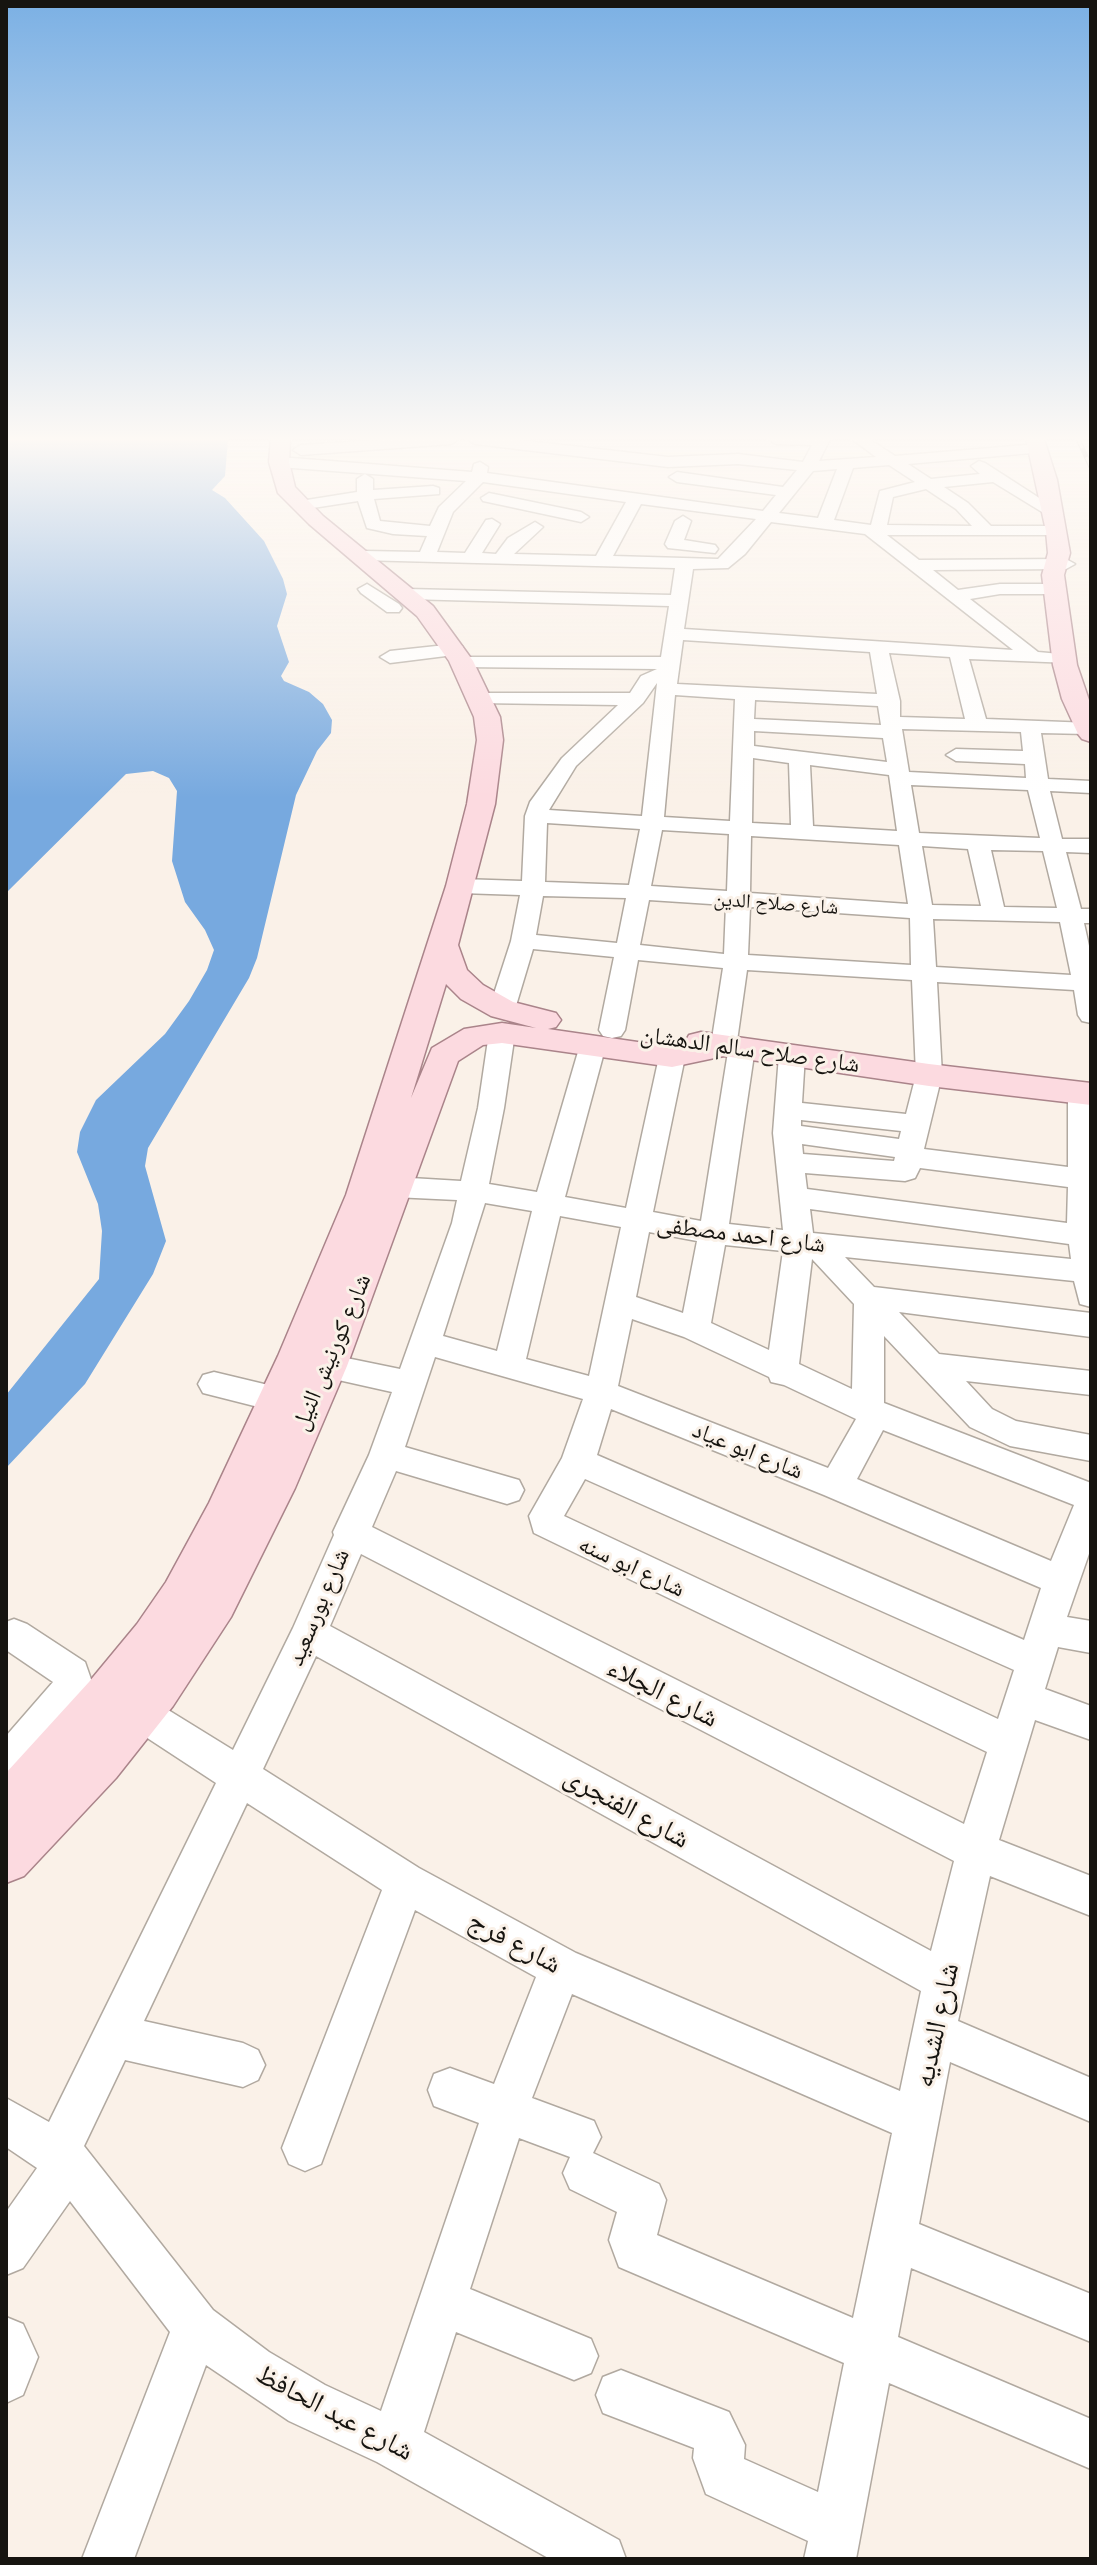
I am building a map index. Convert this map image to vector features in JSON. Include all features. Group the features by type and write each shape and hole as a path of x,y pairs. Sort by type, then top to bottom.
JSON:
{"main road":[{"name":"شارع كورنيش النيل","path":"6,1809 23,1761 116,1686 182,1596 227,1510 278,1399 364,1195 461,886 488,768 490,740 487,717 458,655 434,621 400,597 366,559"},
{"path":"1056,559 1055,589 1064,659 1069,682 1089,731"},
{"path":"1062,559 1083,629"},
{"path":"442,944 447,964 460,982 502,1021"},
{"name":"شارع كورنيش النيل","path":"6,1858 99,1762 139,1712 215,1603 274,1488 327,1366 444,1055 502,1021 602,1038 672,1057 733,1047"},
{"name":"شارع صلاح سالم الدهشان","path":"602,1038 733,1047 929,1075 1086,1093"}],"street":[{"path":"538,559 718,565 730,559"},
{"path":"908,559 1031,655"},
{"path":"915,565 951,559"},
{"path":"509,1366 549,1202 628,952 652,824 673,634 685,563"},
{"path":"371,592 400,597 465,589 678,601"},
{"path":"953,596 1000,589 1055,589"},
{"path":"673,634 1064,659"},
{"path":"788,1162 901,1172 911,1150 929,1075 921,912 879,648"},
{"path":"390,657 418,650 669,674 745,695 891,719 1089,731"},
{"path":"958,652 977,725"},
{"name":"شارع بورسعيد","path":"6,2251 63,2158 114,2036 309,1633 350,1532 386,1455 458,1252 491,1108 502,1021 523,941 533,887 536,816 553,782 569,762 636,699 648,680 669,674"},
{"path":"695,1329 713,1233 733,1047 745,695"},
{"path":"478,697 636,699"},
{"path":"743,724 891,719"},
{"path":"950,724 961,782"},
{"path":"1030,727 1038,786 1054,846 1081,916 1091,1015"},
{"path":"744,751 961,782 1091,787"},
{"path":"956,755 1034,758"},
{"path":"799,757 802,831"},
{"path":"536,816 978,843 1091,846"},
{"path":"978,843 994,913"},
{"name":"شارع صلاح الدين","path":"461,886 639,892 921,912 1081,916"},
{"path":"523,941 736,962 1088,984"},
{"path":"782,1373 807,1243 788,1162 792,1055"},
{"name":"شارع ابو سنه","path":"672,1057 601,1392 578,1461 546,1516 548,1525 1009,1743"},
{"path":"1086,1093 1082,1235 1090,1284"},
{"path":"788,1121 911,1150 1082,1179"},
{"name":"شارع احمد مصطفى","path":"394,1187 472,1191 713,1233 807,1243 1090,1284"},
{"path":"795,1197 1082,1235"},
{"path":"807,1243 867,1299 991,1426 1010,1433 1091,1448"},
{"path":"867,1299 1091,1325"},
{"path":"836,1485 872,1412 867,1299"},
{"path":"621,1303 695,1329 782,1373 872,1412 1091,1497"},
{"name":"شارع ابو عياد","path":"426,1343 601,1392 836,1485 1061,1581"},
{"path":"929,1365 1091,1383"},
{"path":"327,1366 412,1384"},
{"path":"214,1384 278,1399"},
{"path":"386,1455 507,1490"},
{"path":"578,1461 1035,1663 1091,1723"},
{"name":"شارع الشديه","path":"833,2543 944,1981 976,1851 1061,1581 1091,1504"},
{"name":"شارع الجلاء","path":"350,1532 976,1851 1091,1896"},
{"name":"شارع الفنجرى","path":"309,1633 944,1981"},
{"path":"14,1635 72,1674 74,1679 71,1690 23,1761"},
{"path":"1035,1663 1091,1637"},
{"name":"شارع فرج","path":"139,1712 405,1882 561,1968 917,2121"},
{"path":"305,2148 405,1882"},
{"path":"395,2444 505,2111 561,1968"},
{"path":"934,2033 1091,2100"},
{"path":"114,2036 243,2065"},
{"path":"450,2090 505,2111 582,2155 643,2200 632,2240 636,2250 1091,2444"},
{"name":"شارع عبد الحافظ","path":"6,2120 63,2158 196,2327 252,2369 307,2403 395,2444 600,2559"},
{"path":"894,2237 1091,2318"},
{"path":"442,2302 574,2356"},
{"path":"113,2557 196,2327"},
{"path":"6,2341 14,2357 6,2378"},
{"path":"621,2395 711,2430 720,2445 718,2458 724,2476 833,2543"}],"water":[{"path":"7,559 273,559 287,594 277,626 289,662 281,676 284,681 309,692 323,704 332,720 331,733 317,751 296,795 257,958 249,978 148,1148 145,1166 166,1241 153,1274 85,1384 6,1468 6,1395 99,1279 102,1231 98,1204 77,1152 80,1132 96,1100 165,1034 189,1001 207,970 214,950 205,930 185,902 172,861 177,791 169,778 153,771 126,774 6,893"}]}
